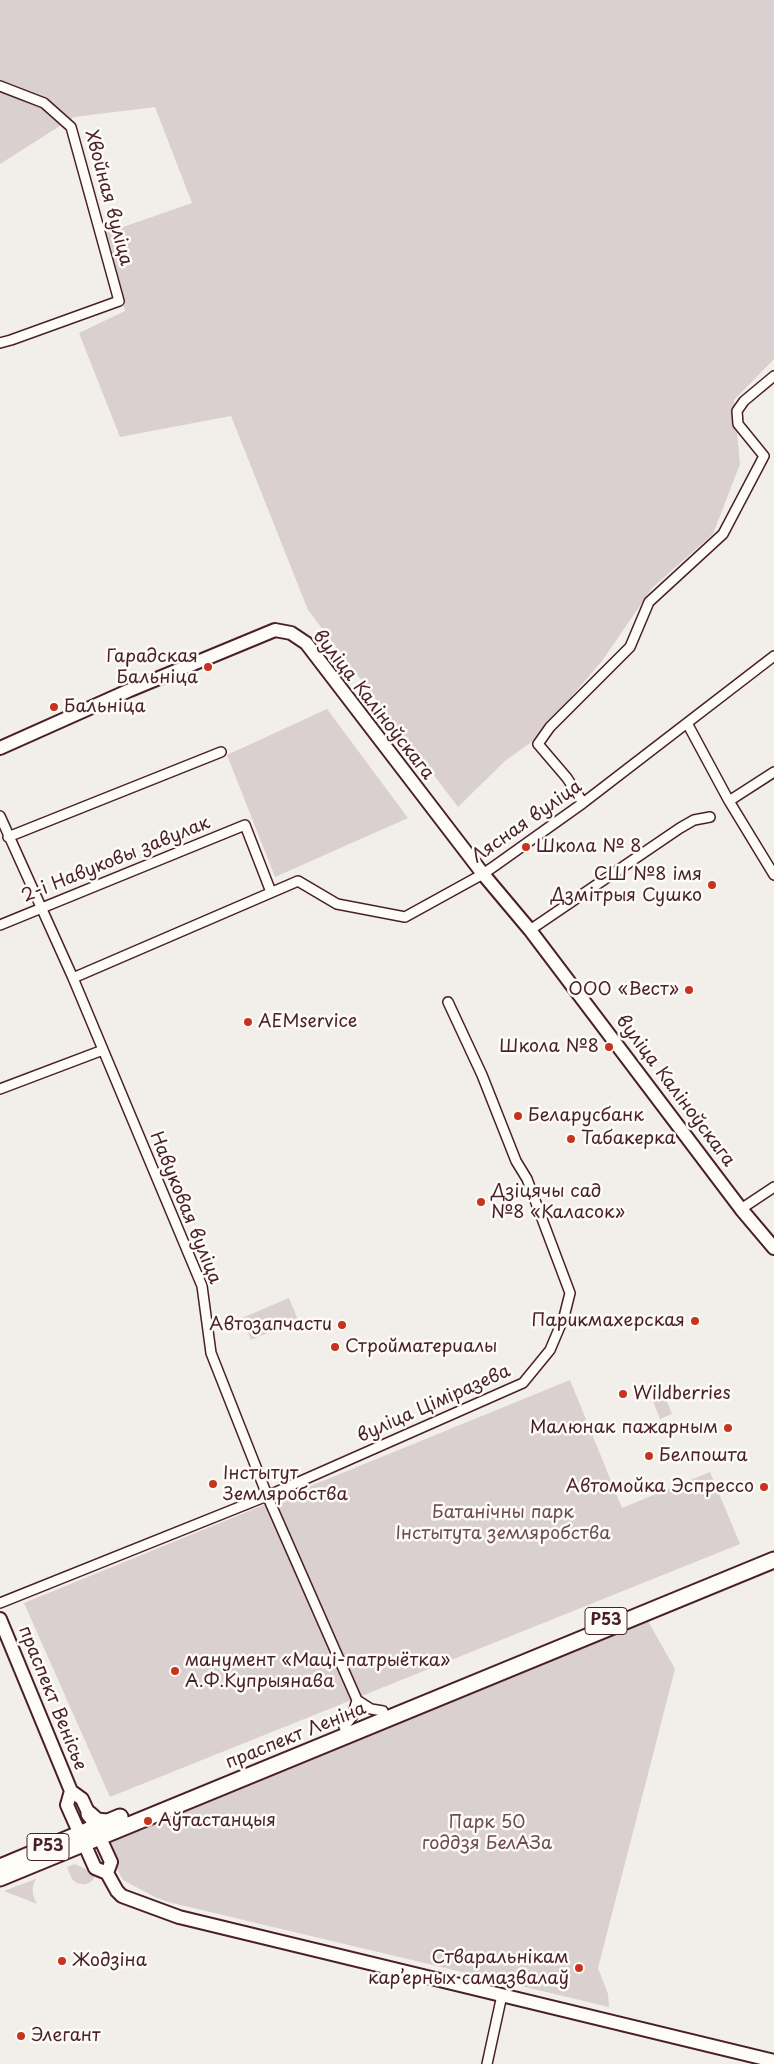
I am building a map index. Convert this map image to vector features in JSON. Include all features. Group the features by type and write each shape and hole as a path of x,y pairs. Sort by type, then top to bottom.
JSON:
{"main road":[{"name":"праспект Леніна","path":"0,1878 82,1838 98,1825 505,1662 774,1550"},
{"name":"праспект Леніна","path":"98,1825 774,1560"},
{"name":"праспект Леніна","path":"0,1866 82,1838"}],"street":[{"name":"Хвойная вуліца","path":"0,86 44,103 71,127 119,301 0,343"},
{"path":"583,803 567,778 538,744 550,727 630,647 650,602 723,534 764,456 738,424 737,411 744,401 774,376"},
{"name":"вуліца Каліноўскага","path":"0,748 130,690 275,630 291,633 306,643 483,874 530,930 741,1208 774,1248"},
{"name":"Лясная вуліца","path":"271,892 298,881 337,904 405,916 483,874 583,803 774,656"},
{"path":"688,723 730,801 774,875"},
{"path":"8,837 221,752"},
{"path":"730,801 774,772"},
{"name":"Навуковая вуліца","path":"0,816 73,978 202,1286 210,1353 267,1496 357,1700"},
{"path":"530,930 680,828 694,820 710,817"},
{"name":"2-і Навуковы завулак","path":"0,925 245,825 271,892"},
{"path":"73,978 271,892"},
{"name":"вуліца Ціміразева","path":"0,1603 267,1496 523,1383 550,1350 564,1317 570,1293 527,1179 516,1161 482,1075 448,1002"},
{"path":"0,1089 103,1050"},
{"path":"741,1208 774,1187"},
{"name":"праспект Венісье","path":"0,1619 71,1791 82,1799 98,1825 111,1862 107,1873 95,1868 67,1804 71,1791"},
{"path":"344,1727 352,1716 357,1700 371,1709 383,1711"},
{"path":"107,1873 116,1891 122,1896 179,1917 774,2061"},
{"path":"487,2064 502,1995"}],"green space":[{"path":"0,0 774,0 774,359 734,400 740,464 713,534 652,588 602,661 534,740 505,761 458,807 308,610 231,416 120,437 79,333 125,311 103,234 192,203 155,107 74,117 0,164"},
{"path":"327,709 408,818 275,877 227,755"},
{"path":"289,1298 298,1320 251,1340 242,1318"},
{"name":"Батанічны парк Інстытута земляробства","path":"570,1380 622,1508 710,1472 740,1544 110,1797 24,1603"},
{"path":"661,1386 672,1414 660,1419 649,1391"},
{"name":"Парк 50 годдзя БелАЗа","path":"644,1614 675,1669 598,1968 608,1994 609,2007 168,1902 123,1880 109,1855 108,1846 112,1838"},
{"path":"75,1864 96,1874 93,1880 83,1884 77,1883 72,1879 67,1867"},
{"path":"36,1879 33,1885 33,1892 37,1904 4,1891"}],"place":[{"name":"Гарадская Бальніца","path":"208,667"},
{"name":"Бальніца","path":"54,707"},
{"name":"Школа № 8","path":"526,847"},
{"name":"СШ №8 імя Дзмітрыя Сушко","path":"712,885"},
{"name":"ООО «Вест»","path":"689,990"},
{"name":"AEMservice","path":"248,1022"},
{"name":"Школа №8","path":"609,1047"},
{"name":"Беларусбанк","path":"518,1116"},
{"name":"Табакерка","path":"571,1139"},
{"name":"Дзіцячы сад №8 «Каласок»","path":"481,1202"},
{"name":"Парикмахерская","path":"695,1321"},
{"name":"Автозапчасти","path":"342,1325"},
{"name":"Стройматериалы","path":"335,1347"},
{"name":"Wildberries","path":"623,1394"},
{"name":"Малюнак пажарным","path":"728,1428"},
{"name":"Белпошта","path":"649,1456"},
{"name":"Інстытут Земляробства","path":"213,1484"},
{"name":"Автомойка Эспрессо","path":"764,1487"},
{"name":"манумент «Маці-патрыётка» А.Ф.Купрыянава","path":"175,1671"},
{"name":"Аўтастанцыя","path":"148,1821"},
{"name":"Жодзіна","path":"62,1961"},
{"name":"Стваральнікам карʼерных самазвалаў","path":"579,1968"},
{"name":"Элегант","path":"21,2036"}]}
